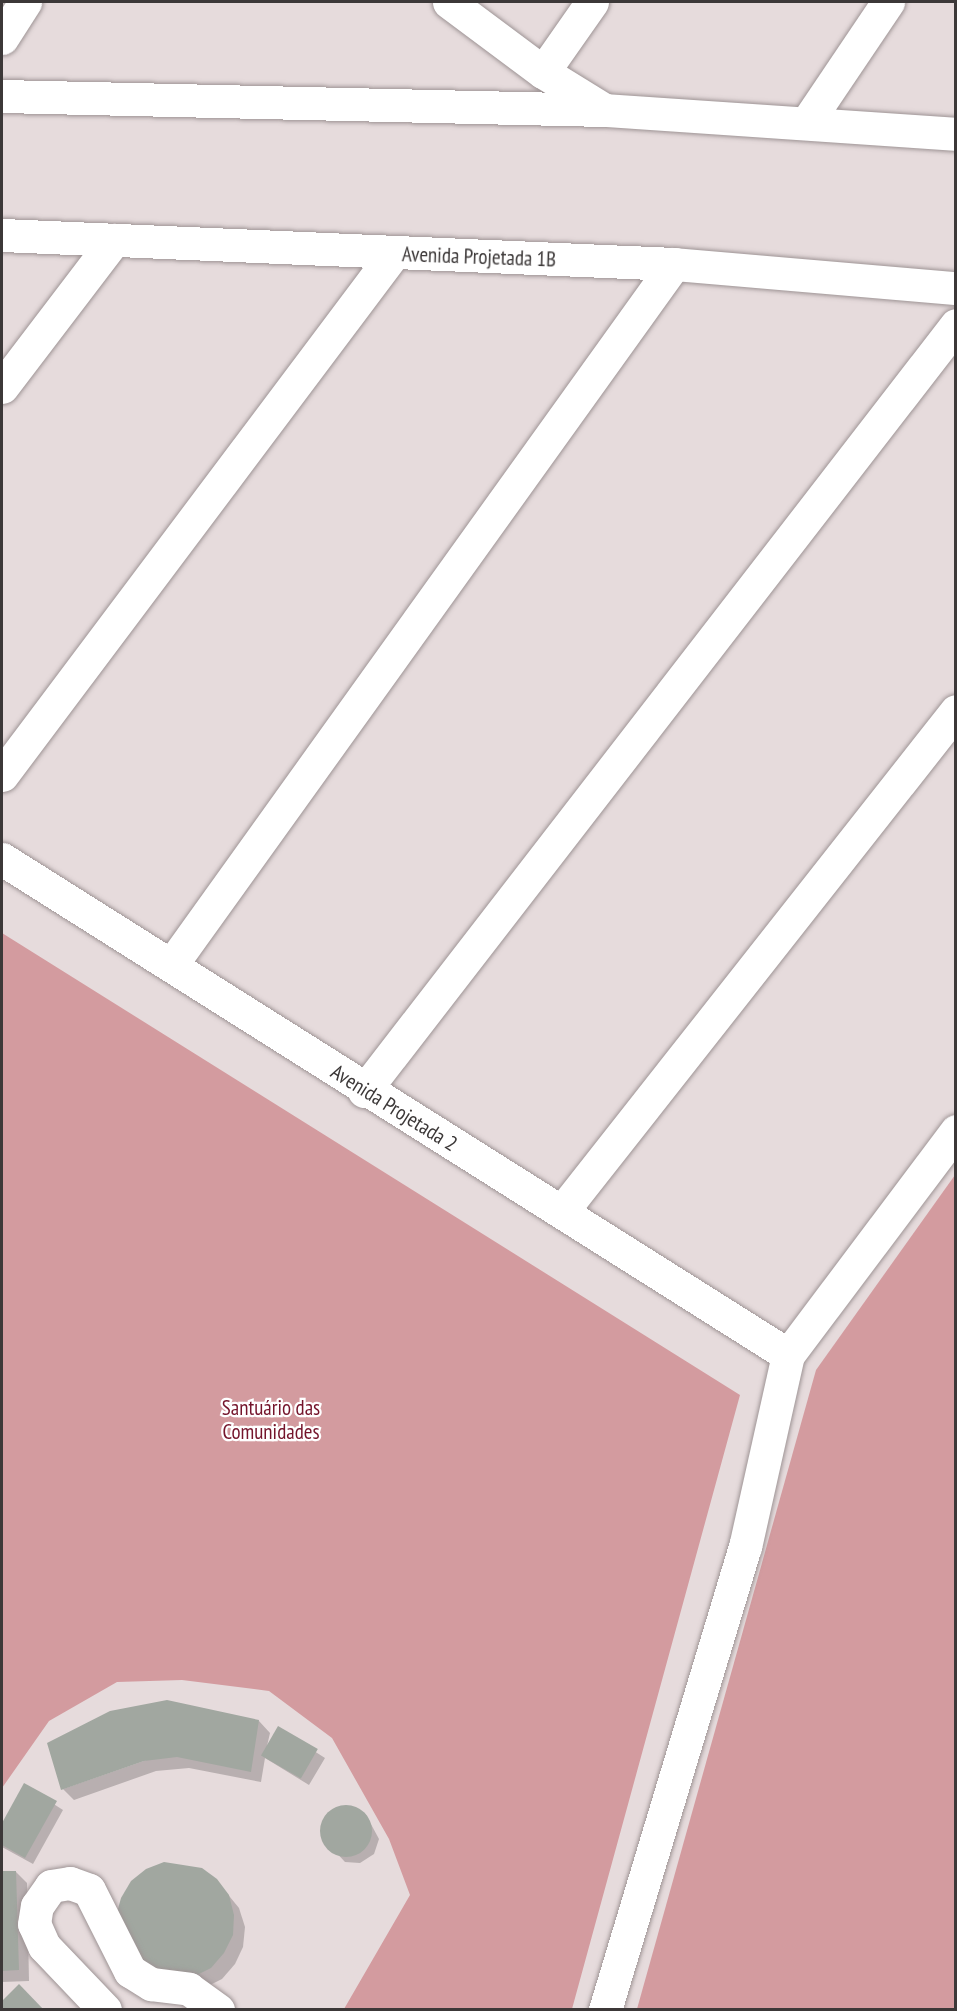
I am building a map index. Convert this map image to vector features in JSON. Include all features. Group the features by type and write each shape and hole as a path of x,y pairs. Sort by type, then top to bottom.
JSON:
{"street":[{"path":"2,38 25,2"},
{"path":"449,2 543,72 605,110"},
{"path":"543,72 591,2"},
{"path":"807,122 888,2"},
{"path":"2,96 605,110 807,122 956,134"},
{"name":"Avenida Projetada 1B","path":"2,235 393,254 674,264 956,288"},
{"path":"2,387 114,240"},
{"path":"2,775 393,254"},
{"path":"171,964 674,264"},
{"path":"364,1091 956,326"},
{"path":"563,1209 956,711"},
{"name":"Avenida Projetada 2","path":"2,859 171,964 364,1091 563,1209 788,1355"},
{"path":"605,2010 745,1547 788,1355 956,1131"},
{"path":"105,2010 44,1946 37,1931 34,1924 37,1906 51,1886 70,1883 89,1890 130,1971 151,1983 189,1989 218,2010"}],"green space":[{"name":"Santuário das Comunidades","path":"2,933 740,1395 572,2009 344,2009 410,1895 389,1839 332,1738 269,1691 182,1680 117,1682 49,1721 2,1788"},
{"path":"955,1175 955,2009 637,2009 816,1370"}],"building":[{"path":"167,1700 259,1720 251,1772 177,1757 144,1761 61,1790 47,1743 110,1711"},
{"path":"278,1726 318,1749 301,1778 261,1755"},
{"path":"24,1783 57,1801 25,1858 2,1845 2,1823"},
{"path":"341,1805 351,1805 365,1812 372,1831 365,1850 351,1857 341,1857 331,1853 324,1846 320,1836 320,1826 324,1816 331,1809"},
{"path":"164,1862 202,1868 217,1879 229,1895 234,1915 233,1935 224,1953 211,1968 193,1977 138,1967 116,1916 121,1898 131,1881 146,1869"},
{"path":"2,1871 16,1871 19,1970 2,1971"},
{"path":"19,1984 44,2010 2,2010 2,2001"}]}
